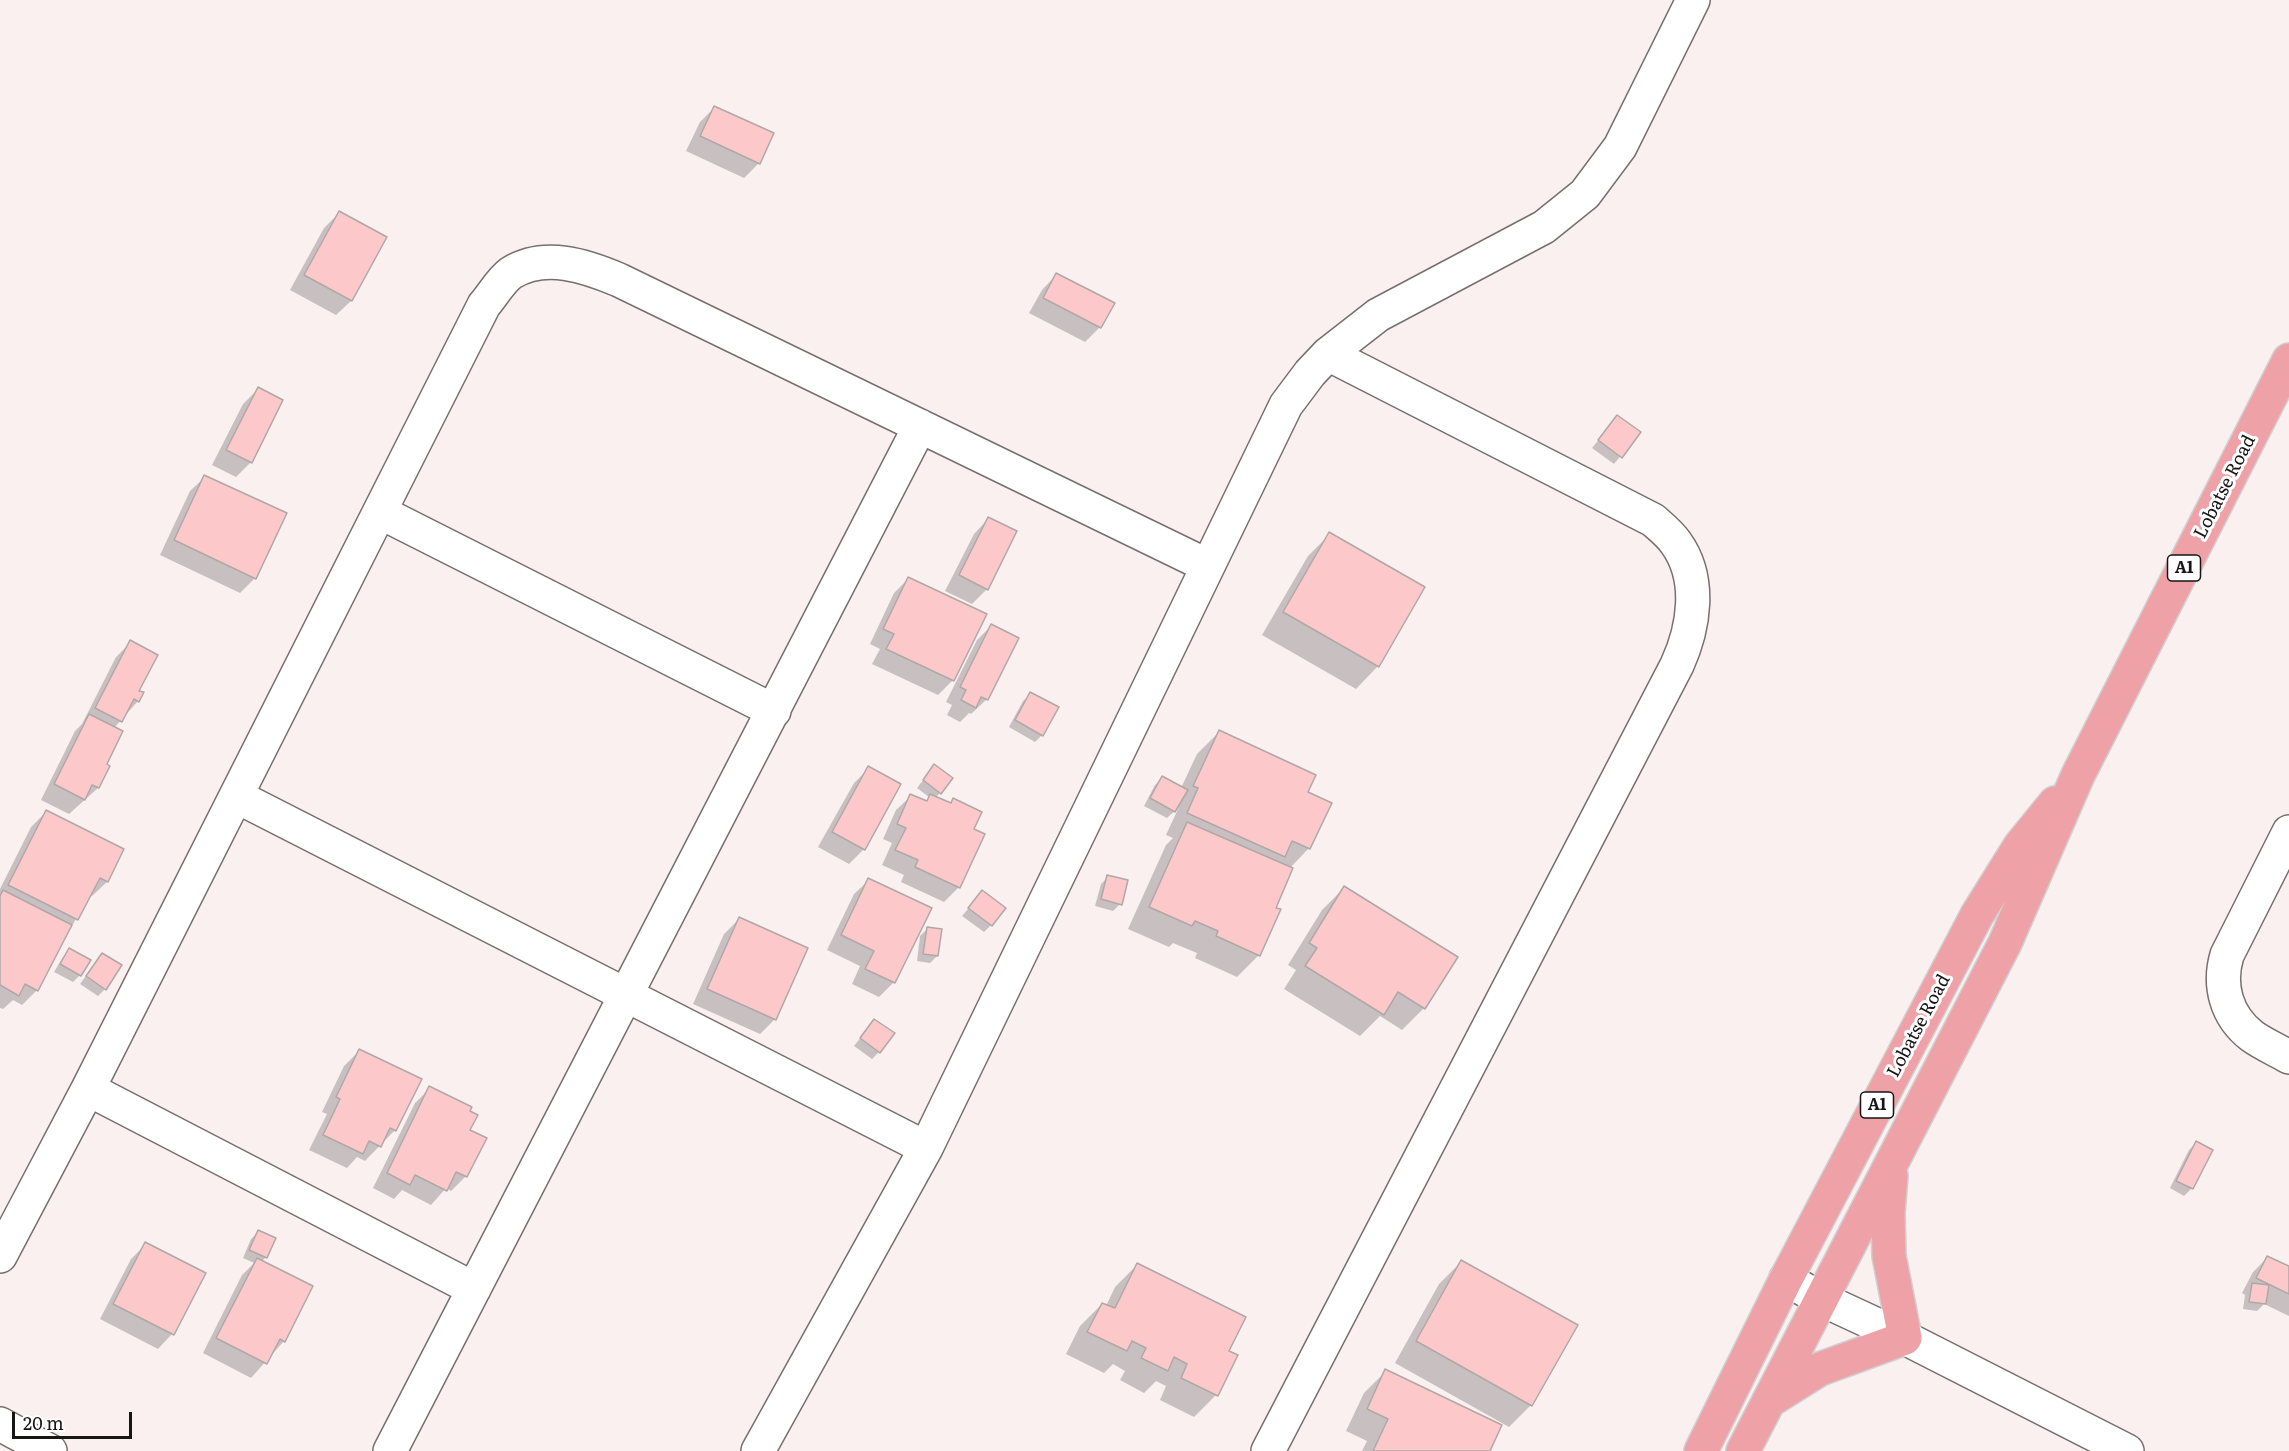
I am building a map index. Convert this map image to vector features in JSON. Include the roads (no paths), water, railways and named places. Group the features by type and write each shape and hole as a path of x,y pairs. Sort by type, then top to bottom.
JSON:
{"highway":[{"name":"Lobatse Road","path":"1743,1451 2005,943 2039,870 2078,775 2289,360"},
{"name":"Lobatse Road","path":"1701,1451 1786,1279 1977,915 2020,846 2078,775"},
{"path":"1768,1402 1820,1369 1905,1338 1889,1256 1888,1213 1892,1160"}],"street":[{"path":"758,1451 926,1148 1286,405 1310,373 1328,354 1378,315 1544,227 1585,194 1620,147 1693,0"},
{"path":"0,1256 484,305 510,274 536,264 560,262 594,269 1208,566"},
{"path":"1268,1451 1677,665 1686,645 1692,619 1693,601 1688,567 1677,544 1653,520 1328,354"},
{"path":"390,1451 920,426"},
{"path":"380,512 774,711"},
{"path":"236,796 926,1148"},
{"path":"2289,832 2227,955 2222,971 2223,988 2228,1006 2238,1022 2252,1036 2289,1057"},
{"path":"87,1089 474,1289"},
{"path":"1786,1279 1821,1299 1905,1338 2127,1451"},
{"path":"0,1424 50,1451"}]}
